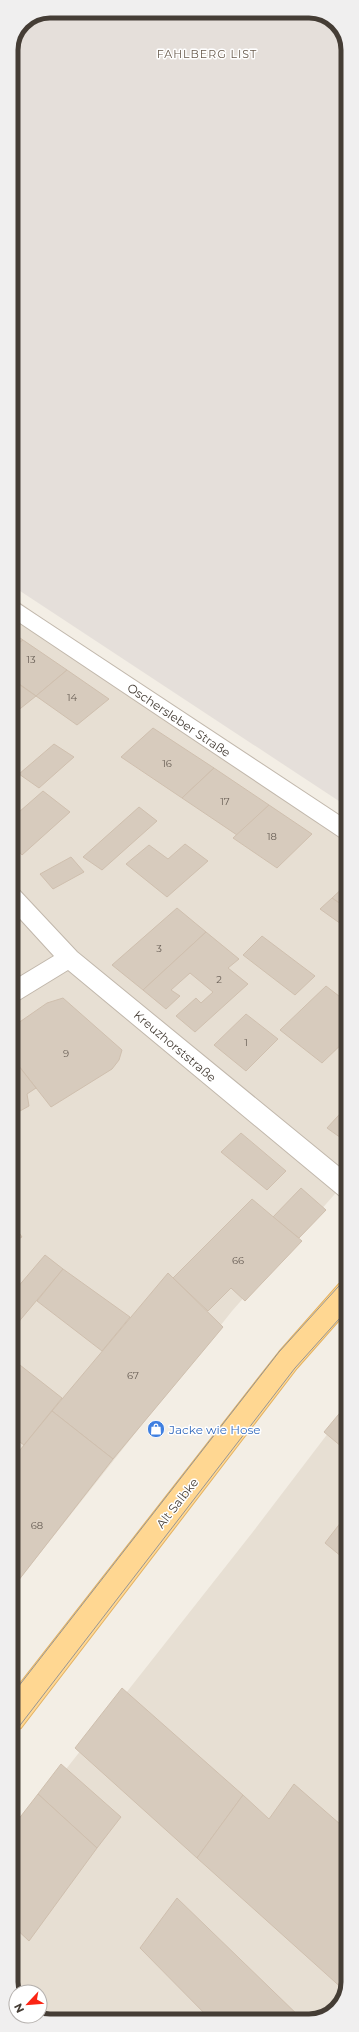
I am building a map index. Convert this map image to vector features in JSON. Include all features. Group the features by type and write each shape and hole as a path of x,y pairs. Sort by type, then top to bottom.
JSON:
{"main road":[{"name":"Alt Salbke","path":"18,1709 288,1360 341,1300"}],"street":[{"name":"Oschersleber Straße","path":"18,613 341,827"},
{"name":"Kreuzhorststraße","path":"18,903 69,958 341,1182"},
{"path":"18,989 69,958"}],"shaded area":[{"path":"50,18 311,18 325,22 337,34 341,46 341,802 18,590 18,50 20,38 23,32 32,23 38,20"},
{"path":"18,601 341,832 341,1187 232,1311 18,1581"},
{"path":"341,1416 341,1982 337,1998 325,2010 313,2014 48,2014 48,1984 18,1984 18,1830 252,1533"}],"building":[{"path":"18,637 23,640 18,644"},
{"path":"23,640 67,670 36,696 18,683 18,644"},
{"path":"67,670 109,699 77,725 36,696"},
{"path":"20,685 36,696 18,710 18,687"},
{"path":"153,728 214,768 182,798 121,757"},
{"path":"54,744 74,757 39,788 19,774"},
{"path":"214,768 269,805 237,835 182,798"},
{"path":"43,791 70,812 22,855 18,851 18,813"},
{"path":"269,805 312,834 277,868 233,838"},
{"path":"139,807 157,821 102,870 83,857"},
{"path":"185,844 208,861 167,897 126,864 149,845 168,859"},
{"path":"71,857 84,872 53,889 40,874"},
{"path":"341,890 341,904 332,898"},
{"path":"332,898 341,904 341,924 320,909"},
{"path":"177,908 206,932 143,990 112,965"},
{"path":"206,932 239,959 228,968 248,984 195,1032 176,1016 196,998 201,1003 213,992 190,973 171,990 180,996 166,1009 143,990"},
{"path":"262,936 315,976 295,995 243,955"},
{"path":"326,986 341,998 341,1045 322,1063 280,1030"},
{"path":"63,998 122,1050 119,1060 112,1069 51,1107 18,1065 18,1023 47,1003"},
{"path":"246,1014 278,1039 246,1071 214,1045"},
{"path":"18,1065 36,1088 27,1094 29,1106 18,1112"},
{"path":"341,1113 341,1138 327,1128"},
{"path":"241,1133 286,1171 267,1190 221,1152"},
{"path":"301,1188 326,1210 299,1238 273,1217"},
{"path":"252,1199 302,1241 245,1301 231,1288 208,1311 173,1278"},
{"path":"18,1231 22,1237 18,1239"},
{"path":"45,1255 63,1269 18,1323 18,1287"},
{"path":"63,1269 130,1317 102,1351 37,1301"},
{"path":"168,1273 223,1327 113,1459 52,1411"},
{"path":"18,1363 62,1398 24,1445 18,1441"},
{"path":"52,1411 113,1459 18,1581 18,1452"},
{"path":"341,1411 341,1446 324,1432"},
{"path":"341,1522 341,1556 325,1543"},
{"path":"122,1688 243,1795 197,1858 75,1748"},
{"path":"61,1764 121,1817 97,1848 38,1794"},
{"path":"294,1784 341,1825 340,1987 197,1858 243,1795 269,1819"},
{"path":"38,1794 97,1848 29,1941 18,1931 18,1820"},
{"path":"177,1898 297,2014 205,2014 140,1948"}],"tram line":[{"path":"18,1687 279,1352 341,1284"},
{"path":"18,1728 295,1368 341,1317"}],"place":[{"name":"Jacke wie Hose","path":"156,1429"}],"district":[{"name":"FAHLBERG LIST","path":"207,54"}]}
